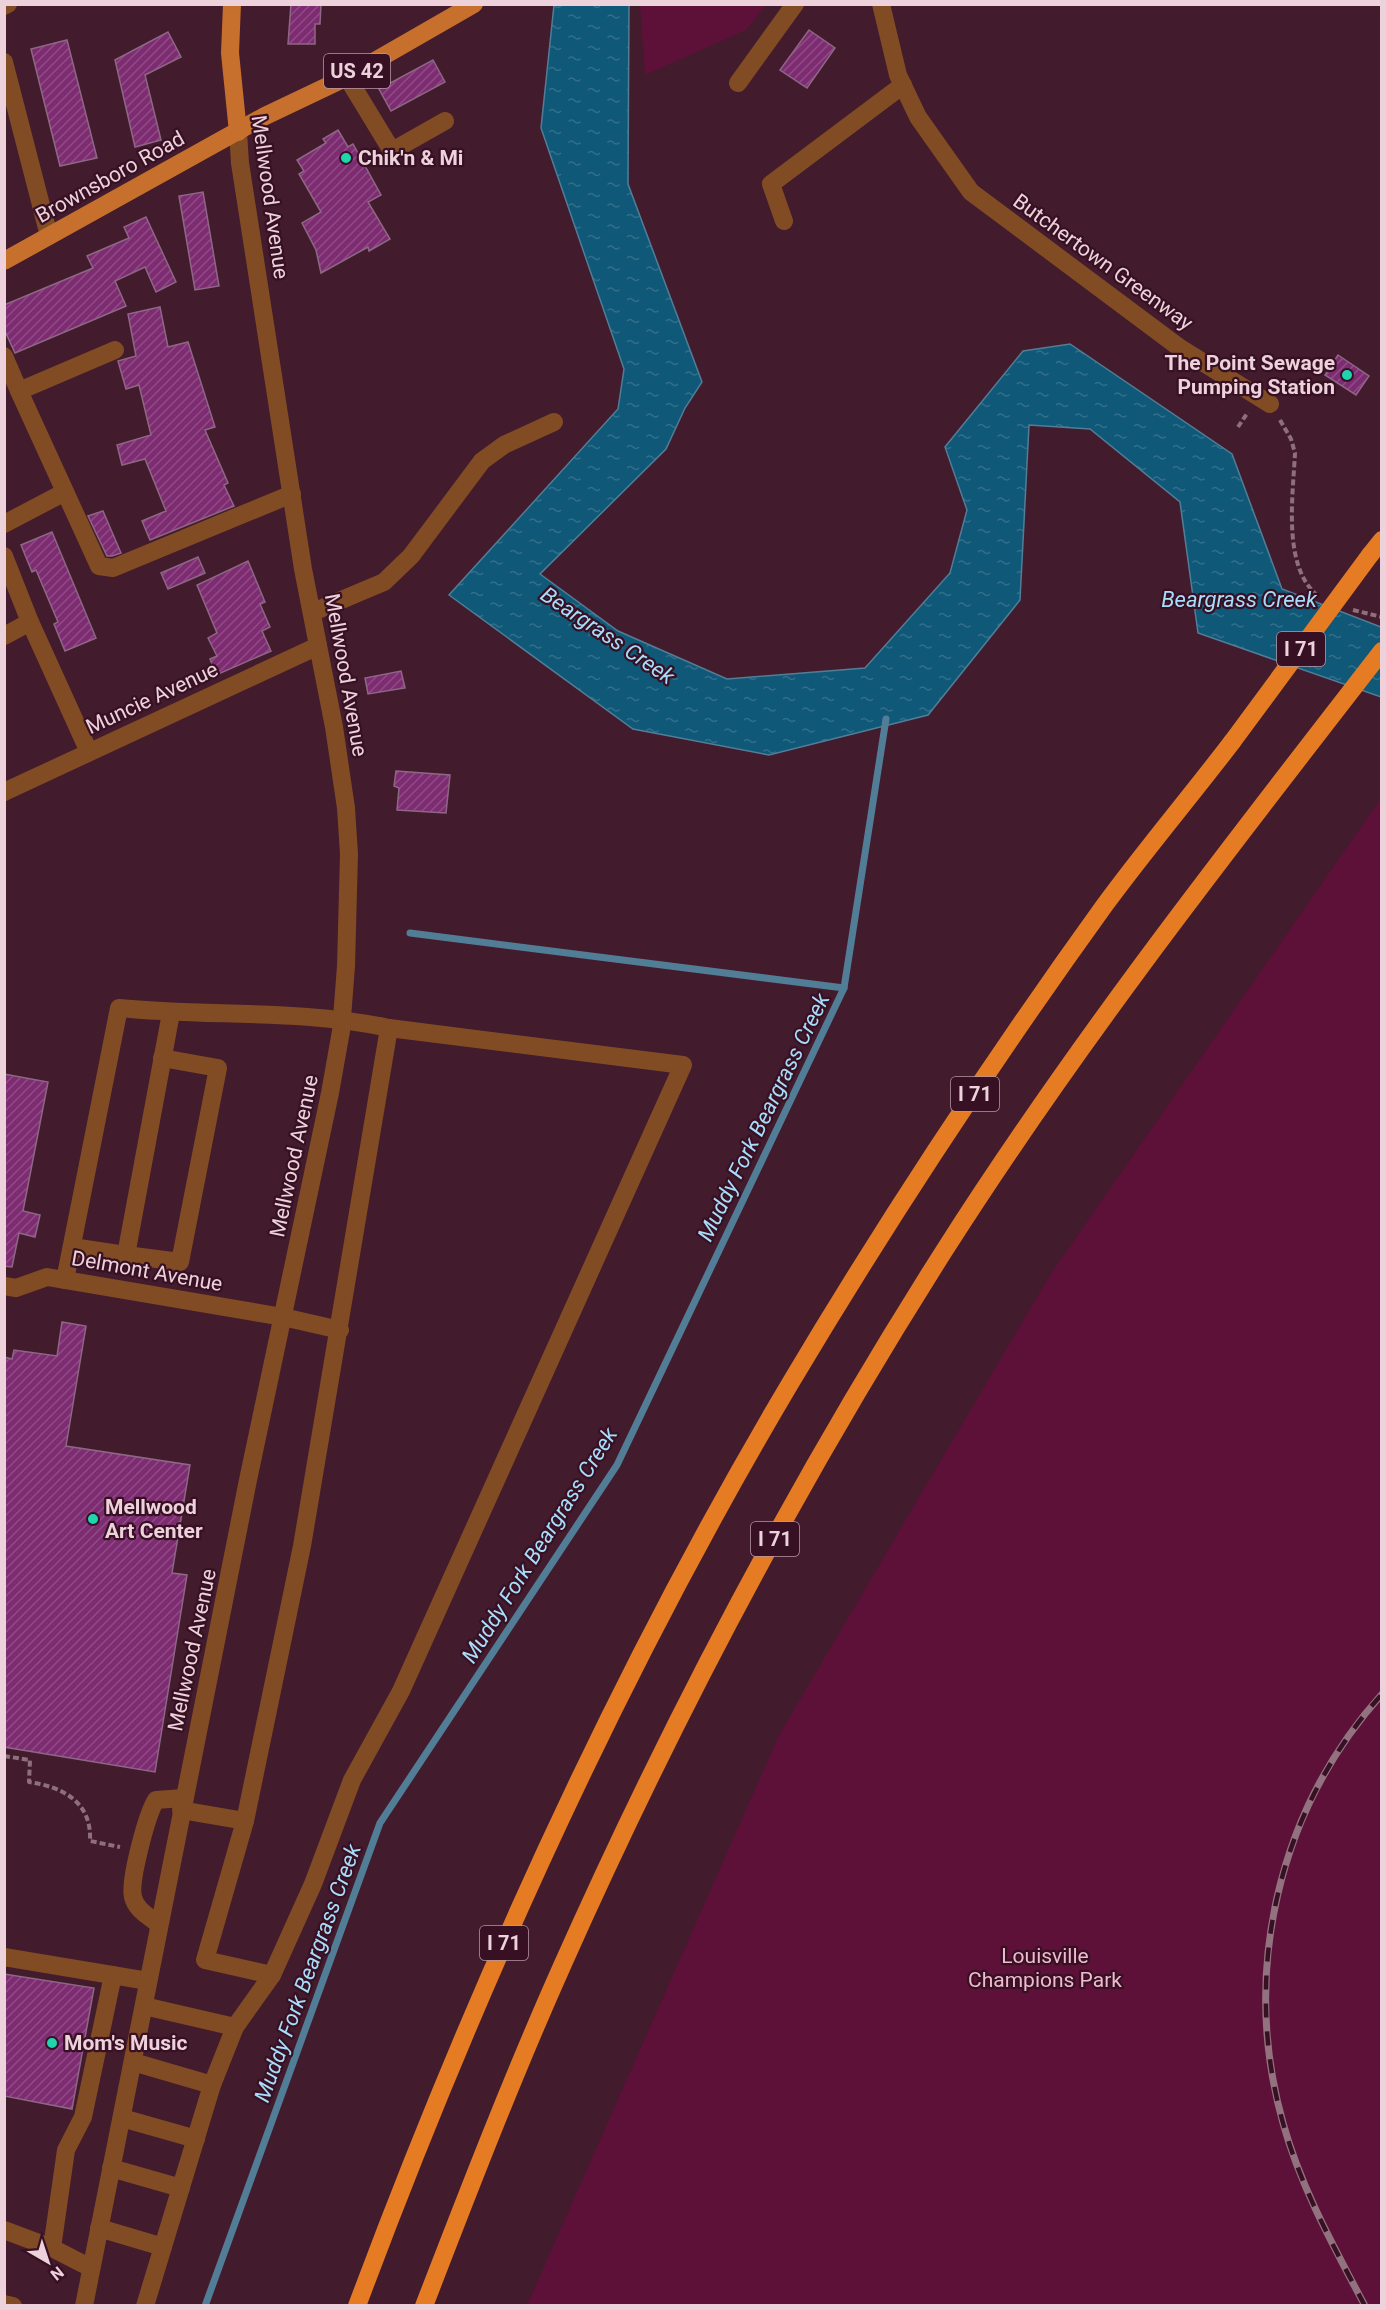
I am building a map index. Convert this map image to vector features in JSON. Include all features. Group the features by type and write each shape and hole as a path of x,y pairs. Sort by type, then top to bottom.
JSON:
{"highway":[{"name":"I 71","path":"357,2306 408,2169 470,2020 566,1806 676,1592 790,1384 882,1234 1024,1020 1108,902 1232,742 1382,540"},
{"name":"I 71","path":"424,2306 502,2106 624,1831 742,1598 807,1479 939,1258 1049,1093 1120,992 1382,651"}],"main road":[{"name":"Mellwood Avenue","path":"232,4 230,53 238,132"},
{"name":"US 42","path":"238,132 347,76 474,4"},
{"name":"Brownsboro Road","path":"4,261 238,132"}],"street":[{"path":"738,83 795,4"},
{"name":"Butchertown Greenway","path":"881,4 885,27 903,86 918,117 971,192 1180,348 1270,404"},
{"path":"4,62 49,237"},
{"path":"347,76 392,151 445,121"},
{"path":"784,221 771,184 903,86"},
{"name":"Mellwood Avenue","path":"84,2306 144,2006 158,1924 248,1480 330,1093 342,1018 349,854 346,808 292,494 240,163 238,132"},
{"path":"19,391 115,350"},
{"path":"4,356 99,566 113,568 292,494"},
{"path":"313,612 384,582 411,556 482,461 504,445 554,422"},
{"path":"4,524 65,492"},
{"path":"4,556 30,622 89,752"},
{"path":"4,636 30,622"},
{"name":"Muncie Avenue","path":"4,792 318,646"},
{"path":"65,1280 119,1008 171,1013 342,1018 389,1028 683,1065 401,1691 352,1780 314,1884 272,1976 235,2027 212,2085 145,2306"},
{"path":"126,1255 171,1013"},
{"path":"272,1976 205,1960 245,1821 302,1546 389,1028"},
{"path":"72,1247 180,1262 218,1068 162,1058"},
{"name":"Delmont Avenue","path":"4,1286 16,1288 47,1277 284,1317 340,1330"},
{"path":"158,1924 137,1905 132,1895 148,1811 156,1800 183,1804 245,1821"},
{"path":"4,1957 148,1980"},
{"path":"52,2248 66,2150 83,2117 113,1975"},
{"path":"144,2006 235,2027"},
{"path":"133,2062 212,2085"},
{"path":"122,2118 196,2139"},
{"path":"111,2168 181,2188"},
{"path":"99,2228 163,2247"},
{"path":"4,2230 52,2248 91,2268"},
{"path":"4,2304 13,2306"}],"path":[{"path":"1270,404 1291,439 1295,453 1293,549 1302,579 1317,595 1326,599"},
{"path":"1343,608 1382,617"},
{"path":"4,1756 30,1760 29,1782 53,1786 72,1798 85,1816 90,1841 126,1848"}],"green space":[{"path":"640,4 766,5 746,30 645,75"},
{"name":"Louisville Champions Park","path":"1381,798 1381,2305 527,2305 779,1735 1050,1275"}],"water":[{"name":"Beargrass Creek","path":"554,5 629,5 628,184 702,382 685,408 666,449 540,574 618,631 727,679 865,668 950,573 967,510 945,447 1023,351 1070,344 1232,454 1282,589 1381,627 1381,697 1198,633 1180,502 1090,429 1029,425 1020,600 928,715 769,755 633,729 449,595 618,409 624,369 541,128"}],"building":[{"path":"291,4 321,4 320,24 315,24 315,44 288,44"},
{"path":"809,30 835,48 807,88 780,70"},
{"path":"168,32 181,57 145,75 161,140 135,147 115,60"},
{"path":"67,40 97,158 60,166 31,49"},
{"path":"433,60 445,82 391,111 379,89"},
{"path":"338,130 348,147 353,144 381,195 368,202 390,239 369,251 368,247 321,273 316,250 302,223 321,212 299,174 304,171 297,160 326,143 323,139"},
{"path":"203,192 219,286 195,290 179,196"},
{"path":"146,217 176,282 156,292 145,267 115,281 126,306 15,353 4,329 4,305 93,268 87,256 129,238 124,227"},
{"path":"160,307 168,347 188,342 215,427 205,430 228,483 224,485 234,506 150,540 142,521 166,511 145,459 122,465 117,445 151,435 139,385 126,389 118,361 136,356 128,314"},
{"name":"The Point Sewage Pumping Station","path":"1338,355 1369,376 1356,395 1325,375"},
{"path":"103,511 121,553 112,556 107,556 88,516"},
{"path":"52,532 96,638 65,651 54,624 58,622 36,570 32,572 21,545"},
{"path":"198,557 205,573 168,589 161,573"},
{"path":"248,561 265,602 260,604 270,627 262,631 271,651 216,675 210,659 217,656 208,638 217,633 197,585"},
{"path":"401,671 405,688 368,694 365,678"},
{"path":"396,771 450,775 446,813 397,810 399,788 394,786"},
{"path":"4,1074 48,1082 23,1211 40,1215 35,1237 19,1233 12,1267 4,1266"},
{"name":"Mellwood Art Center","path":"62,1322 86,1326 66,1446 190,1465 172,1573 187,1575 155,1772 4,1747 4,1357 12,1359 14,1350 57,1356"},
{"path":"4,1974 94,1988 72,2109 4,2096"}],"waterway":[{"name":"Muddy Fork Beargrass Creek","path":"205,2306 380,1823 617,1465 844,988 886,719"},
{"path":"410,933 844,988"}],"railway":[{"path":"1365,2306 1319,2217 1290,2147 1271,2066 1266,2009 1268,1952 1277,1896 1293,1842 1316,1789 1346,1740 1382,1694"}],"place":[{"name":"Chik'n & Mi","path":"346,158"},
{"name":"The Point Sewage Pumping Station","path":"1347,375"},
{"name":"Mellwood Art Center","path":"93,1519"},
{"name":"Mom's Music","path":"52,2043"}]}
